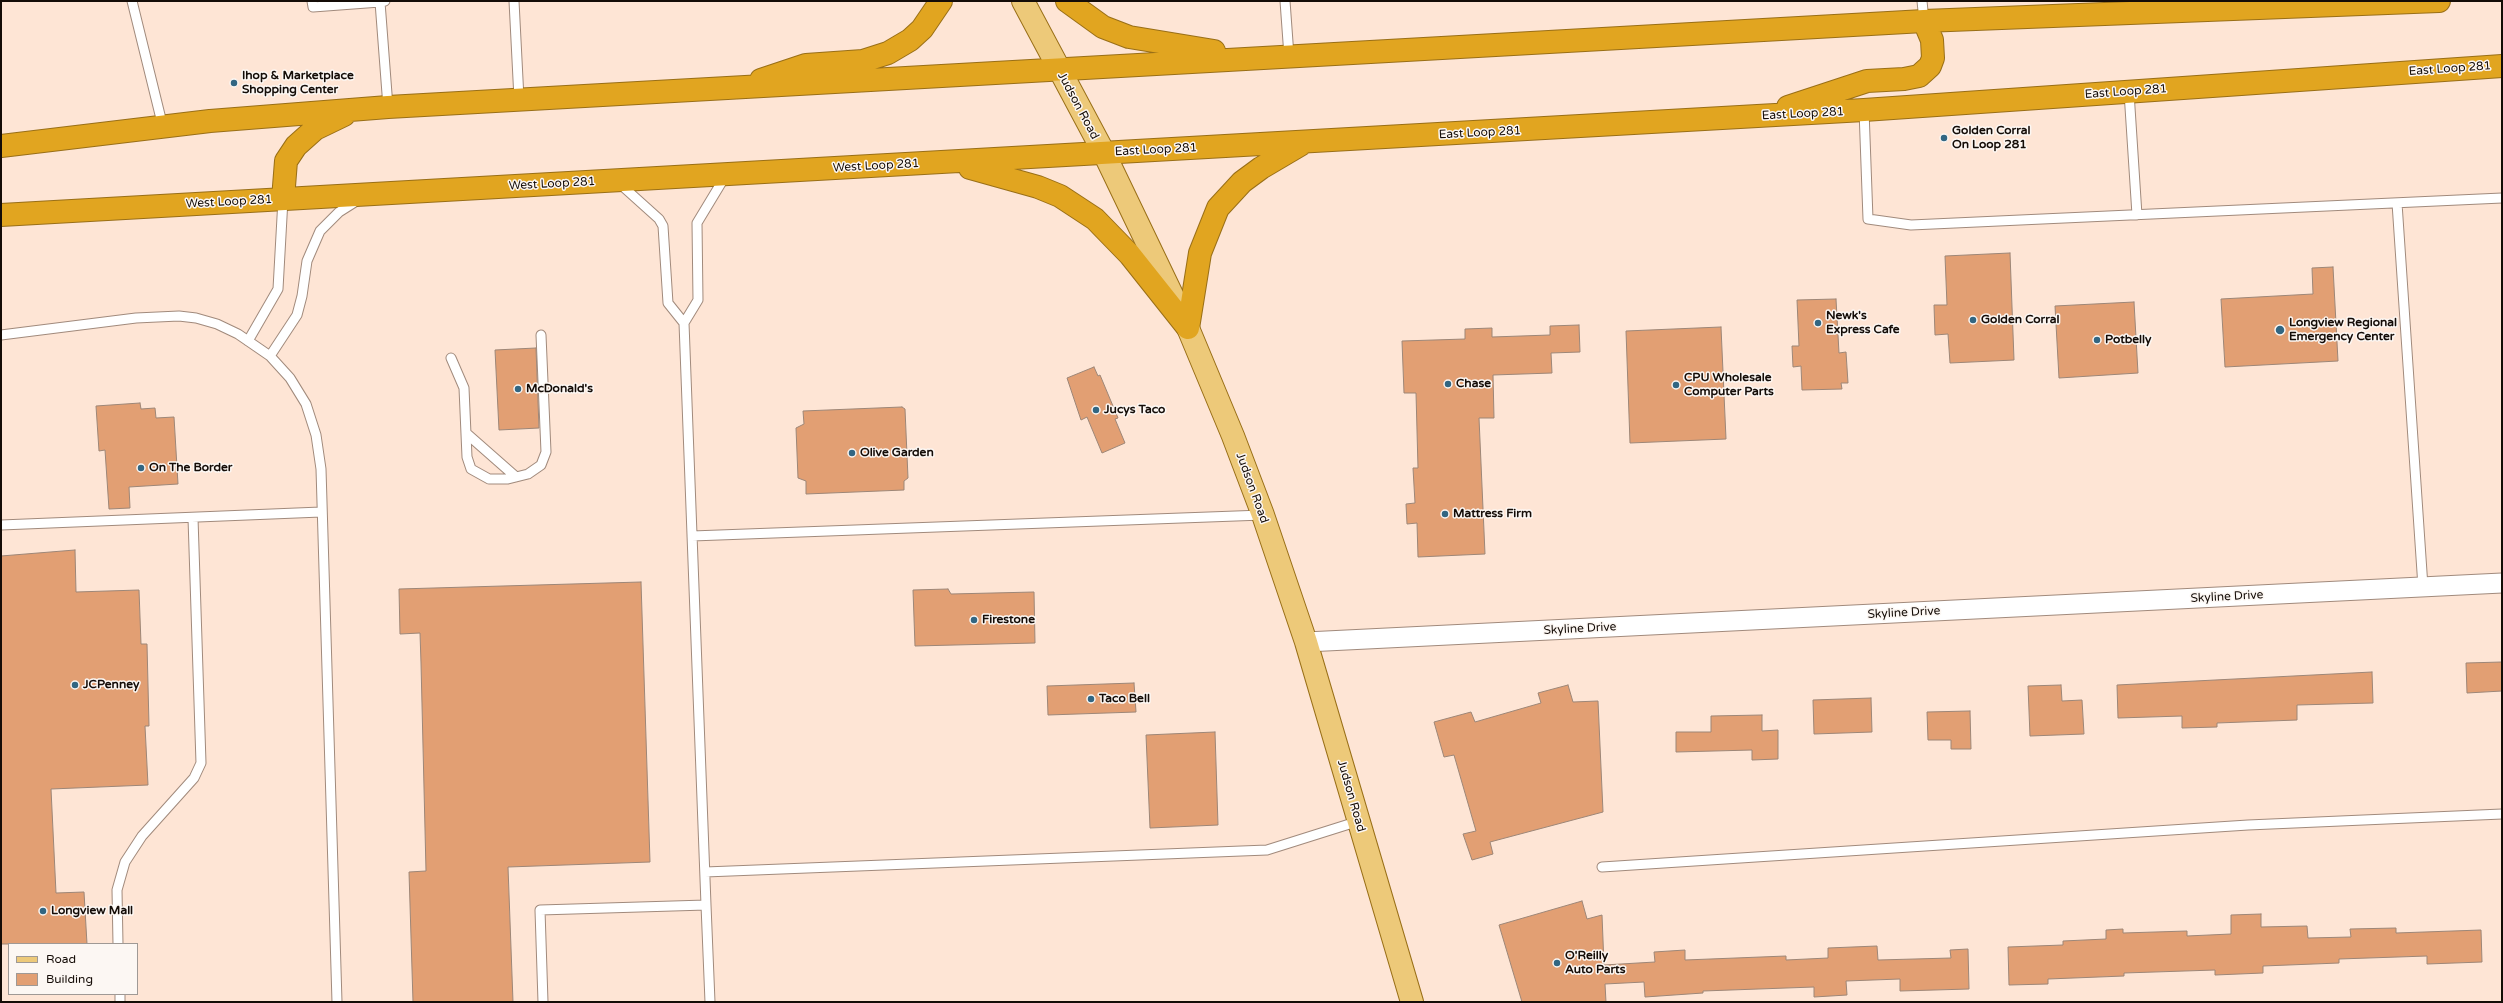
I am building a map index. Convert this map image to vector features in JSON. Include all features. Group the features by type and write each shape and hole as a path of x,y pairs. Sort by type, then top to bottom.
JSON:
{"highway":[{"path":"730,89 806,65 864,61 882,56 898,48 922,29 941,1"},
{"path":"1067,1 1102,27 1129,37 1259,58"},
{"path":"1,146 163,127 388,107 519,101 1259,58 1923,11 2439,1"},
{"path":"1758,116 1867,82 1904,80 1919,76 1930,66 1933,58 1932,40 1923,11"},
{"name":"East Loop 281","path":"1104,153 1304,143 1864,110 2502,66"},
{"path":"283,199 285,165 296,146 315,129 362,109"},
{"path":"1188,328 1200,253 1218,208 1242,182 1261,168 1304,143"},
{"name":"West Loop 281","path":"1,215 1104,153"},
{"path":"941,162 1024,182 1060,196 1078,206 1095,218 1115,239 1188,328"}],"main road":[{"name":"Judson Road","path":"1022,1 1104,153 1188,328 1263,515 1306,642 1412,1002"}],"street":[{"name":"Skyline Drive","path":"1306,642 2502,583"}],"lane":[{"path":"132,1 163,127"},
{"path":"312,1 313,7 383,2 388,107"},
{"path":"514,1 519,101"},
{"path":"1285,1 1289,56"},
{"path":"2129,92 2137,215"},
{"path":"1864,110 1868,219 1911,225 2502,198"},
{"path":"710,1002 684,323 698,300 698,224 727,174"},
{"path":"616,180 659,219 663,226 668,303 684,323"},
{"path":"270,356 297,315 302,296 307,262 320,231 339,212 369,194"},
{"path":"248,341 278,289 283,199"},
{"path":"2397,202 2422,587"},
{"path":"1,335 136,318 179,316 217,324 248,341 270,356 295,385 310,413 319,451 337,1002"},
{"path":"451,358 464,388 468,463 475,472 489,479 516,477 536,470 541,465 546,452 541,335"},
{"path":"466,433 516,477"},
{"path":"1,525 321,512"},
{"path":"692,536 1263,515"},
{"path":"118,943 117,890 125,862 142,836 194,778 201,763 193,518"},
{"path":"1602,867 2240,826 2502,814"},
{"path":"705,872 1267,850 1359,821"},
{"path":"543,1002 540,910 706,905"}],"building":[{"name":"Golden Corral","path":"2010,253 2014,360 1950,363 1948,334 1935,335 1934,305 1947,305 1945,256"},
{"name":"Longview Regional Emergency Center","path":"2333,267 2338,361 2225,367 2221,299 2313,294 2312,268"},
{"name":"Newk's Express Cafe","path":"1836,299 1839,353 1846,352 1848,383 1841,383 1842,389 1802,390 1801,366 1793,367 1792,346 1799,346 1797,300"},
{"name":"Potbelly","path":"2134,302 2138,373 2059,378 2055,306"},
{"path":"1579,325 1580,352 1551,353 1552,373 1493,375 1494,418 1479,418 1485,554 1418,557 1417,523 1407,524 1406,504 1415,503 1413,468 1418,468 1416,393 1404,393 1402,341 1465,339 1465,329 1492,328 1492,337 1550,335 1550,326"},
{"name":"CPU Wholesale Computer Parts","path":"1721,327 1726,439 1630,443 1626,331"},
{"name":"McDonald's","path":"536,348 539,428 499,430 495,350"},
{"name":"Jucys Taco","path":"1094,367 1098,376 1100,375 1118,418 1115,419 1125,443 1102,453 1087,417 1081,420 1067,378"},
{"name":"On The Border","path":"140,403 141,409 155,408 156,418 174,417 178,484 129,487 130,508 109,509 105,450 99,451 96,406"},
{"name":"Olive Garden","path":"902,407 905,409 908,478 904,481 904,490 806,494 806,481 798,478 796,428 804,424 803,411"},
{"name":"JCPenney","path":"75,550 76,592 139,590 141,644 147,644 149,726 145,726 148,785 51,789 56,893 84,892 87,943 1,944 1,556"},
{"path":"641,582 650,862 508,867 513,1002 413,1002 409,872 426,871 420,633 400,634 399,589"},
{"name":"Firestone","path":"948,589 951,594 1034,592 1035,643 915,646 913,590"},
{"path":"2502,662 2502,691 2467,693 2466,663"},
{"path":"2372,672 2373,703 2297,705 2297,720 2217,723 2217,727 2182,728 2182,716 2118,718 2117,685"},
{"name":"Taco Bell","path":"1134,683 1136,712 1048,715 1047,686"},
{"path":"1568,685 1573,702 1598,701 1603,812 1490,842 1493,854 1472,860 1463,834 1476,831 1454,755 1444,757 1434,722 1471,712 1475,722 1541,703 1538,693"},
{"path":"2061,685 2062,701 2082,700 2084,734 2030,736 2028,686"},
{"path":"1871,698 1872,732 1814,734 1813,700"},
{"path":"1970,711 1971,749 1951,749 1951,740 1928,740 1927,712"},
{"path":"1762,715 1762,731 1778,730 1778,759 1752,760 1752,750 1676,752 1676,732 1711,732 1711,716"},
{"path":"1215,732 1218,825 1150,828 1146,735"},
{"path":"1582,901 1587,919 1602,915 1604,965 1655,962 1654,952 1685,950 1685,960 1786,956 1786,960 1828,958 1828,948 1877,946 1878,960 1951,958 1950,950 1968,949 1969,989 1900,991 1900,979 1846,981 1847,995 1814,997 1814,987 1703,991 1703,993 1645,997 1644,982 1605,984 1606,1002 1522,1002 1499,925"},
{"path":"2261,914 2261,927 2307,926 2308,938 2351,937 2350,929 2396,928 2396,933 2481,930 2482,962 2427,964 2427,956 2339,959 2339,963 2263,966 2263,973 2215,975 2215,970 2124,973 2124,976 2048,979 2048,984 2009,985 2008,947 2063,945 2063,941 2106,939 2106,930 2123,929 2123,933 2187,931 2187,936 2231,934 2231,915"}],"place":[{"name":"Ihop & Marketplace Shopping Center","path":"234,83"},
{"name":"Golden Corral On Loop 281","path":"1944,138"},
{"name":"Golden Corral","path":"1973,320"},
{"name":"Newk's Express Cafe","path":"1818,323"},
{"name":"Longview Regional Emergency Center","path":"2280,330"},
{"name":"Potbelly","path":"2097,340"},
{"name":"Chase","path":"1448,384"},
{"name":"CPU Wholesale Computer Parts","path":"1676,385"},
{"name":"McDonald's","path":"518,389"},
{"name":"Jucys Taco","path":"1096,410"},
{"name":"Olive Garden","path":"852,453"},
{"name":"On The Border","path":"141,468"},
{"name":"Mattress Firm","path":"1445,514"},
{"name":"Firestone","path":"974,620"},
{"name":"JCPenney","path":"75,685"},
{"name":"Taco Bell","path":"1091,699"},
{"name":"Longview Mall","path":"43,911"},
{"name":"O'Reilly Auto Parts","path":"1557,963"}]}
